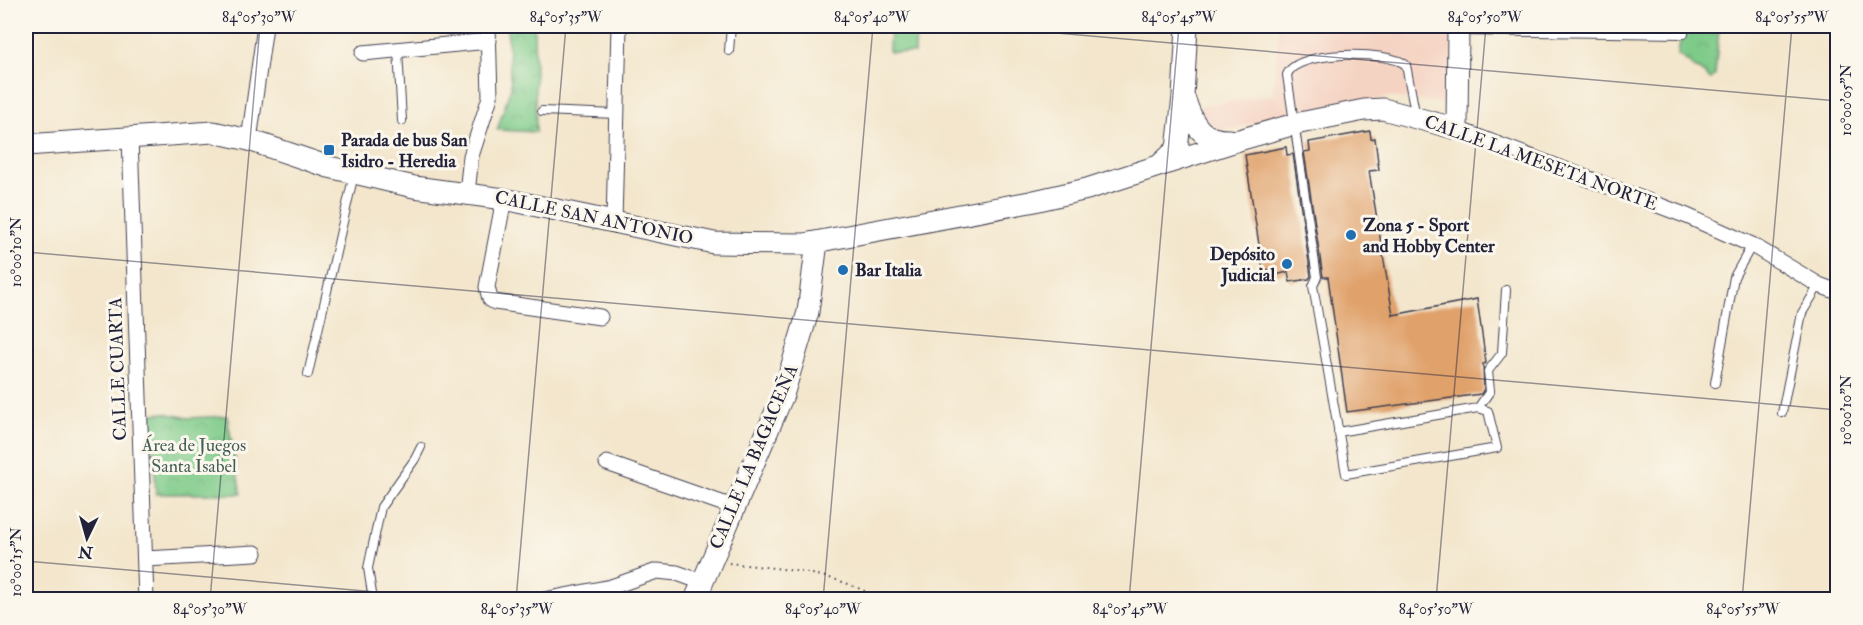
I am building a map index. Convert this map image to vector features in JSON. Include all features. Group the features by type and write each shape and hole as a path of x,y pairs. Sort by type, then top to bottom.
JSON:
{"main road":[{"path":"1161,164 1177,149 1184,97 1187,26"},
{"path":"1457,28 1457,129"},
{"path":"1383,109 1415,112 1445,111 1456,94"},
{"path":"1184,97 1189,114 1200,132 1215,139 1239,140"},
{"name":"CALLE LA MESETA NORTE","path":"1161,164 1295,124 1364,110 1383,109 1457,129"},
{"name":"CALLE SAN ANTONIO","path":"26,145 213,132 249,140 354,173 414,187 504,199 714,243 818,242 1030,202 1087,189 1161,164"},
{"name":"CALLE LA BAGACEÑA","path":"698,591 783,395 808,312 818,242"}],"street":[{"path":"249,140 264,26"},
{"path":"467,193 471,156 490,97 488,26"},
{"path":"614,222 619,26"},
{"path":"363,53 489,41"},
{"name":"CALLE LA MESETA NORTE","path":"1457,129 1687,216 1752,245 1819,285 1838,292"},
{"name":"CALLE CUARTA","path":"130,137 146,600"},
{"path":"504,199 486,287 490,299 600,317"},
{"path":"607,463 733,507"},
{"path":"145,559 255,554"},
{"path":"544,600 611,588 657,571 677,573 698,591"}],"lane":[{"path":"729,51 731,26"},
{"path":"1457,28 1684,34"},
{"path":"398,50 402,121"},
{"path":"1338,432 1478,408 1488,411 1497,448 1346,474 1338,432 1313,286 1317,277 1288,70 1304,60 1323,57 1366,56 1402,61 1406,65 1415,112"},
{"path":"542,111 617,114"},
{"path":"308,374 354,173"},
{"path":"1715,383 1734,277 1752,245"},
{"path":"1782,413 1802,313 1819,285"},
{"path":"1478,408 1490,391 1488,371 1502,353 1506,290"},
{"path":"373,600 368,568 381,507 421,447"}],"path":[{"path":"711,561 791,570 849,583 880,600"}],"shaded area":[{"path":"1279,26 1452,26 1452,97 1445,103 1389,97 1211,132 1201,124 1200,106 1273,95"}],"green space":[{"path":"507,26 534,26 536,132 497,130 511,87"},
{"path":"890,26 916,26 915,53 889,52"},
{"path":"1682,28 1719,28 1715,75 1711,79 1678,55"},
{"name":"Área de Juegos Santa Isabel","path":"165,413 188,418 227,416 241,494 156,494 151,414"}],"building":[{"name":"Zona 5 - Sport and Hobby Center","path":"1370,131 1371,139 1375,138 1379,170 1369,171 1393,315 1477,299 1486,363 1483,364 1484,389 1481,394 1347,412 1328,277 1323,277 1304,152 1310,151 1309,142"},
{"path":"1286,147 1287,155 1293,154 1311,276 1309,279 1290,282 1288,272 1275,275 1274,269 1263,270 1245,155"}],"place":[{"name":"Parada de bus San Isidro - Heredia","path":"329,150"},
{"name":"Zona 5 - Sport and Hobby Center","path":"1351,235"},
{"name":"Depósito Judicial","path":"1287,264"},
{"name":"Bar Italia","path":"843,270"}]}
